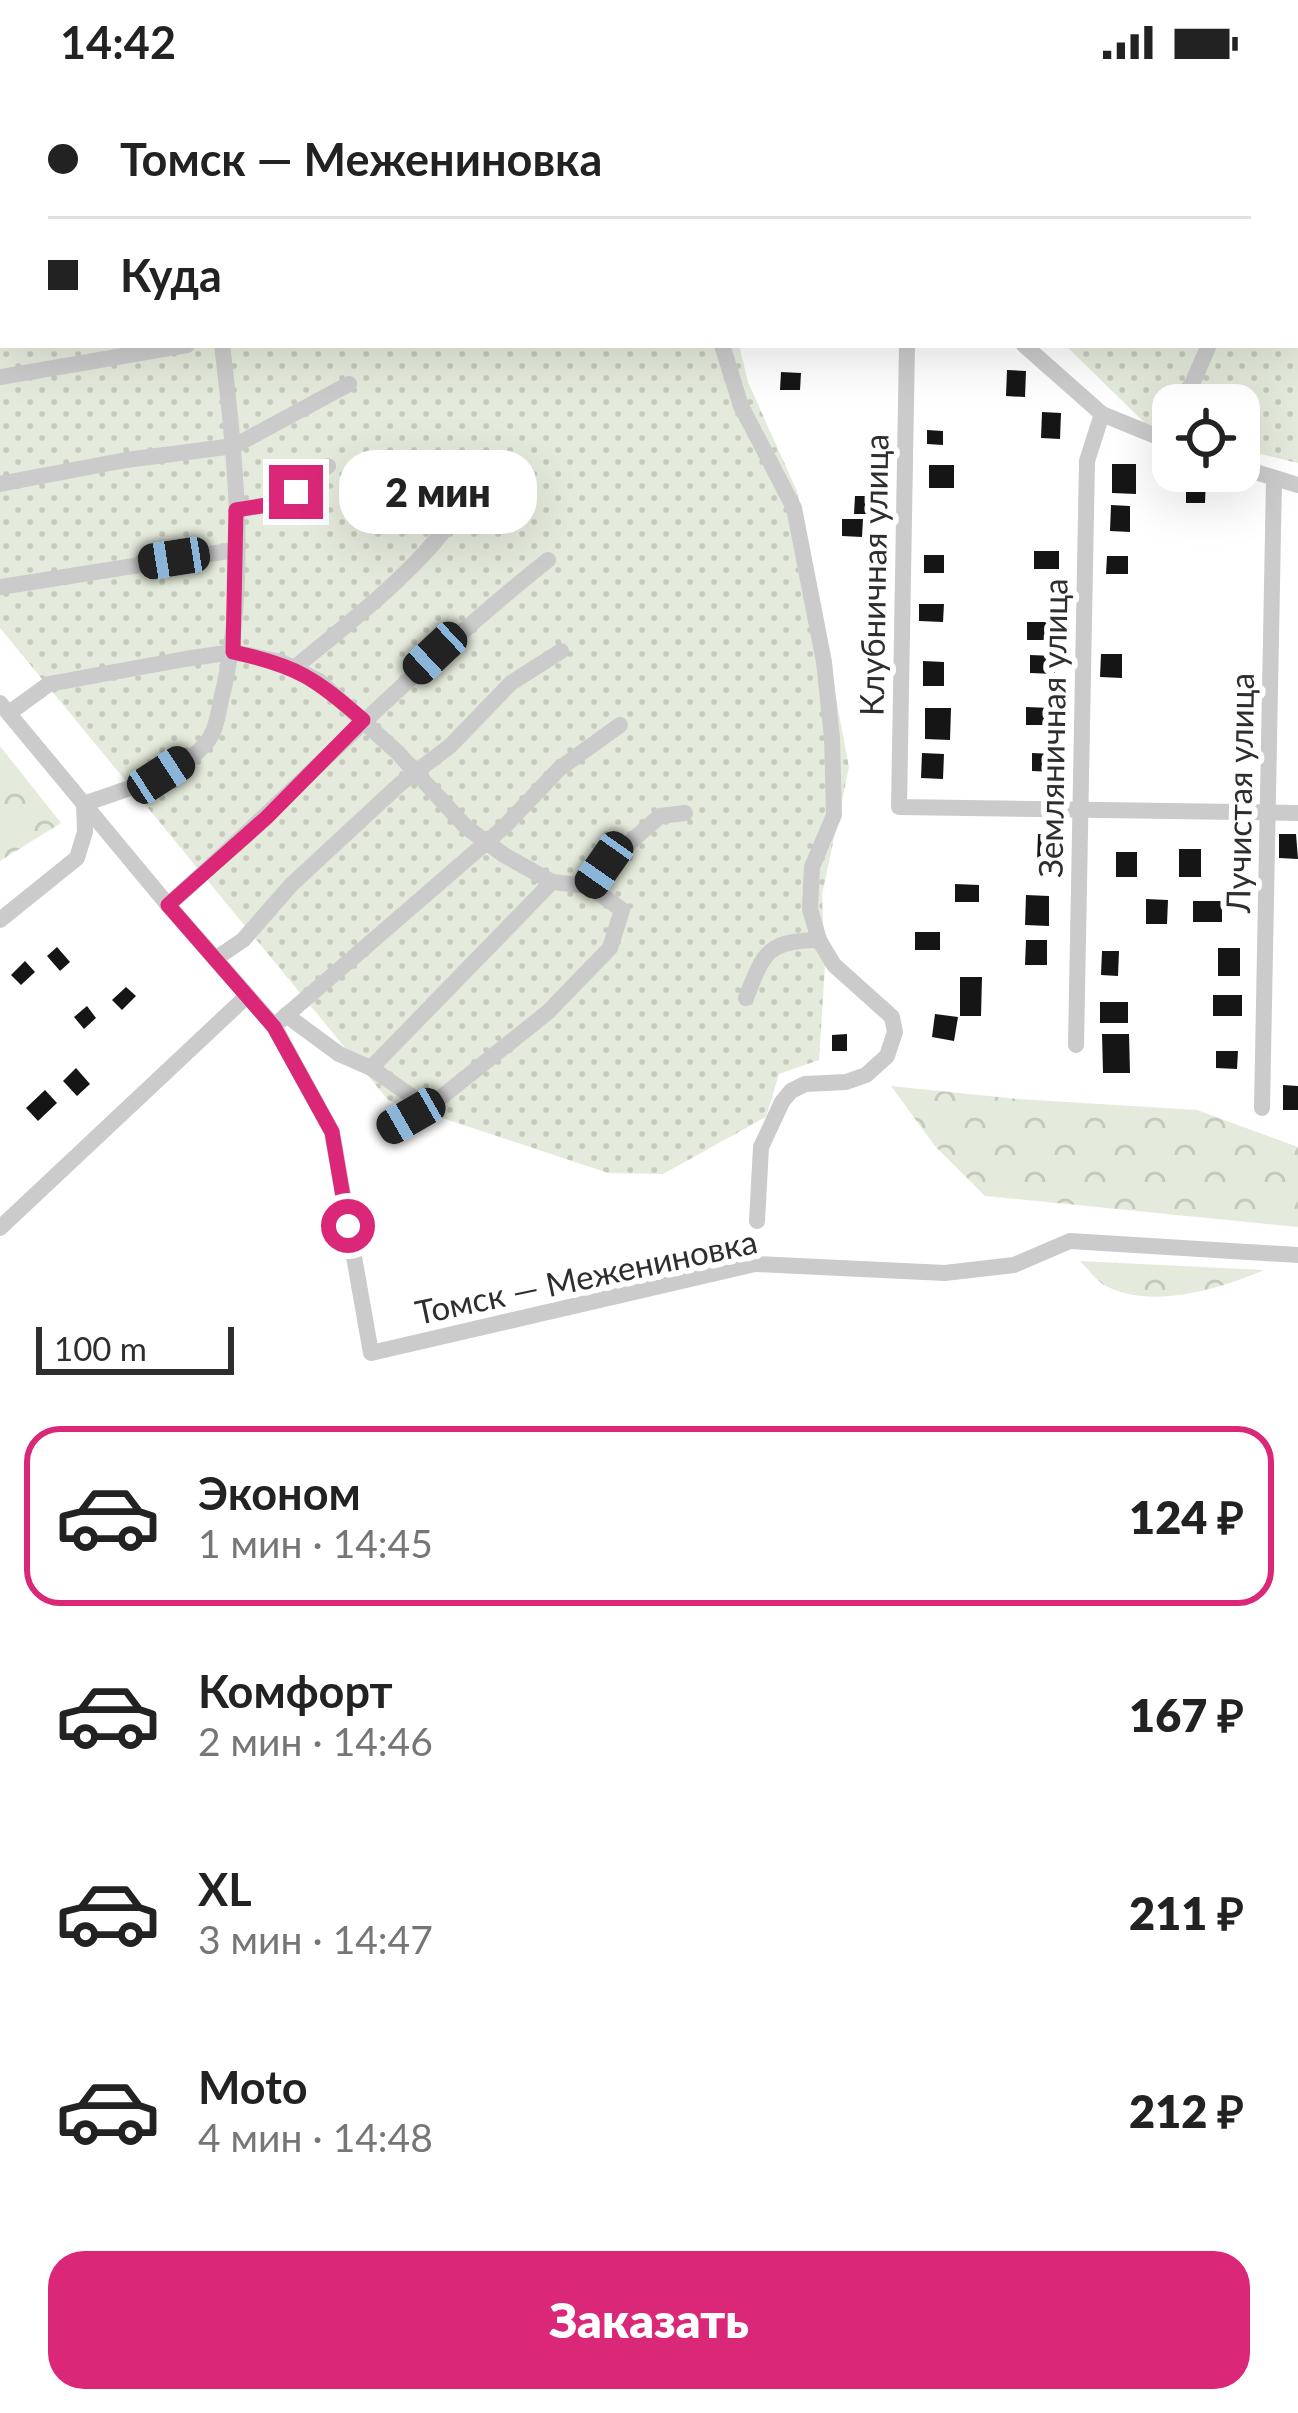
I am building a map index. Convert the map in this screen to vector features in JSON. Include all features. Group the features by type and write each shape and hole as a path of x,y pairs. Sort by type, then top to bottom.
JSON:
{"street":[{"path":"0,377 170,348"},
{"path":"84,804 161,775 206,743 213,731 233,652 234,446 222,348"},
{"path":"723,348 741,406 794,508 824,662 834,815 812,867 810,909 819,940 834,965 892,1017 895,1032 887,1056 866,1075 846,1082 805,1084 782,1102 761,1147 757,1221"},
{"name":"Клубничная улица","path":"907,348 899,807 1081,810"},
{"path":"1027,348 1102,414 1152,435"},
{"path":"1192,384 1208,348"},
{"path":"0,484 234,446 349,384"},
{"name":"Земляничная улица","path":"1076,1045 1087,460 1102,414"},
{"path":"1148,434 1152,429"},
{"path":"236,510 273,504 328,466"},
{"path":"295,668 363,611 436,539 454,516 474,466"},
{"path":"1260,475 1298,485"},
{"name":"Лучистая улица","path":"1262,1108 1274,480"},
{"path":"0,587 235,550"},
{"path":"168,905 266,818 465,626 548,560"},
{"path":"215,959 243,940 291,885 415,772 451,746 511,683 561,651"},
{"path":"388,1130 434,1103 548,1012 610,948 622,910 589,886 552,882 484,840 363,720 319,681 295,668 233,652 49,684 4,708 247,996 280,1021 371,1068 420,1102 434,1103"},
{"path":"280,1021 504,826 559,769 620,725"},
{"path":"0,920 76,858 85,832 84,804"},
{"path":"1081,810 1298,813"},
{"path":"589,886 604,865 660,816 685,813"},
{"path":"371,1068 552,882"},
{"path":"746,998 768,951 783,942 819,940"},
{"path":"0,1228 247,996"},
{"name":"Томск — Межениновка","path":"280,1021 332,1132 371,1354 755,1264 945,1273 1014,1264 1070,1241 1298,1255"}],"green space":[{"path":"0,348 740,348 748,382 797,491 849,767 822,895 825,966 819,1060 779,1074 766,1117 663,1174 608,1173 388,1100 0,628"},
{"path":"1068,348 1298,348 1298,463 1260,454 1260,384 1152,384 1152,428"},
{"path":"0,746 61,823 0,861"},
{"path":"891,1086 1197,1110 1298,1147 1298,1227 985,1196 934,1145"},
{"path":"1080,1261 1264,1270 1207,1290 1145,1296 1104,1285"}],"building":[{"path":"1007,370 1026,371 1025,397 1006,396"},
{"path":"781,372 801,373 800,390 780,390"},
{"path":"1042,412 1061,413 1060,439 1041,438"},
{"path":"927,430 943,431 943,445 927,444"},
{"path":"1112,464 1136,464 1136,494 1112,493"},
{"path":"929,465 954,465 954,488 929,488"},
{"path":"1186,492 1205,492 1205,503 1186,503"},
{"path":"855,496 875,496 875,514 854,514"},
{"path":"1111,505 1130,506 1130,532 1110,531"},
{"path":"842,519 863,519 862,537 842,536"},
{"path":"1034,551 1059,551 1059,569 1034,569"},
{"path":"924,555 944,555 944,573 924,573"},
{"path":"1107,556 1128,556 1128,574 1106,574"},
{"path":"919,604 944,604 943,622 919,621"},
{"path":"866,611 880,611 881,626 866,627"},
{"path":"1027,622 1051,622 1051,640 1027,640"},
{"path":"1101,654 1122,654 1122,678 1100,677"},
{"path":"1030,655 1055,656 1055,674 1030,673"},
{"path":"923,661 944,662 944,686 923,686"},
{"path":"1026,707 1051,708 1051,725 1026,725"},
{"path":"925,708 951,708 950,740 925,739"},
{"path":"922,753 944,754 943,779 921,778"},
{"path":"1032,753 1053,754 1053,772 1032,771"},
{"path":"1038,834 1065,835 1058,864 1051,868 1037,862"},
{"path":"1279,834 1296,834 1298,859 1279,858"},
{"path":"1179,849 1201,849 1201,877 1179,877"},
{"path":"1116,852 1137,852 1137,877 1116,877"},
{"path":"955,884 979,885 979,902 955,902"},
{"path":"1026,895 1049,896 1049,926 1025,925"},
{"path":"1146,899 1168,900 1167,924 1146,924"},
{"path":"1193,901 1222,901 1222,922 1193,922"},
{"path":"915,932 940,932 940,950 915,950"},
{"path":"1026,940 1047,940 1047,965 1025,965"},
{"path":"57,947 70,962 60,971 47,956"},
{"path":"1218,948 1240,948 1240,976 1218,976"},
{"path":"1102,951 1119,951 1118,976 1101,975"},
{"path":"25,961 35,972 21,985 11,975"},
{"path":"960,977 982,977 981,1016 960,1016"},
{"path":"126,987 136,996 122,1010 112,1000"},
{"path":"1213,995 1242,995 1242,1016 1213,1016"},
{"path":"1100,1002 1128,1002 1128,1023 1100,1023"},
{"path":"87,1006 96,1018 84,1029 74,1017"},
{"path":"935,1014 958,1017 954,1041 932,1037"},
{"path":"847,1034 847,1051 832,1051 832,1035"},
{"path":"1102,1034 1129,1034 1130,1073 1103,1073"},
{"path":"1216,1051 1238,1051 1237,1069 1216,1068"},
{"path":"76,1068 90,1084 77,1096 63,1081"},
{"path":"1283,1085 1298,1086 1298,1110 1283,1110"},
{"path":"45,1090 57,1103 38,1121 26,1108"}],"route":[{"path":"296,492 273,504 236,510 233,652 295,668 319,681 363,720 266,818 168,905 274,1027 332,1132 348,1226"}]}
